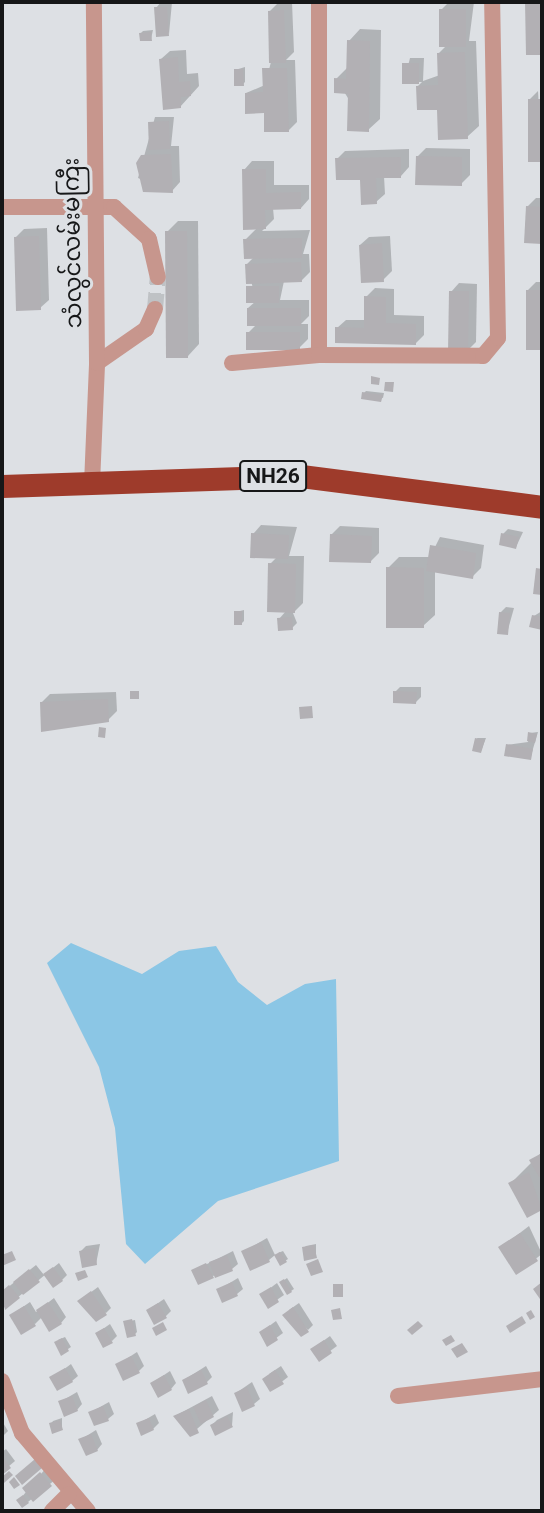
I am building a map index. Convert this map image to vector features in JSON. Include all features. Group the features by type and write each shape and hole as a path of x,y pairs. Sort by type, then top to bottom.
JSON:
{"highway":[{"name":"NH26","path":"2,485 301,476 542,507"}],"street":[{"name":"သံလွင်လမ်းမကြီး","path":"92,484 97,363 94,2"},
{"path":"319,2 319,355"},
{"path":"232,363 319,355 483,356 498,338 492,2"},
{"path":"2,206 114,207 135,222 149,239 158,277"},
{"path":"97,363 146,329 155,309"},
{"path":"398,1396 542,1379"},
{"path":"2,1381 22,1433 69,1494 88,1511"},
{"path":"52,1511 69,1494"}],"water":[{"path":"71,943 142,974 179,951 216,946 238,982 267,1005 305,984 336,979 339,1161 218,1201 145,1264 126,1244 115,1128 99,1067 47,963"}],"building":[{"path":"525,2 542,2 542,55 526,55"},
{"path":"154,7 167,7 169,36 156,37"},
{"path":"439,9 466,9 466,47 439,47"},
{"path":"284,10 286,63 269,63 268,11"},
{"path":"151,32 152,41 140,41 139,33"},
{"path":"347,40 370,41 369,132 347,131 348,94 334,93 334,78 346,79"},
{"path":"465,52 468,139 438,140 437,110 417,110 416,86 438,85 437,53"},
{"path":"178,57 179,82 190,81 191,96 181,97 181,108 163,110 159,59"},
{"path":"402,63 419,63 419,84 402,84"},
{"path":"262,68 287,68 289,132 264,132 264,113 245,114 245,93 263,92"},
{"path":"234,69 243,69 244,86 234,86"},
{"path":"528,99 542,99 542,162 528,162"},
{"path":"169,121 170,149 149,150 148,122"},
{"path":"171,154 173,193 143,192 136,163 141,155"},
{"path":"416,156 462,157 462,186 415,185"},
{"path":"401,157 401,178 376,178 377,204 361,205 360,180 336,180 335,158"},
{"path":"242,169 266,169 266,193 301,192 301,209 265,210 266,229 243,230"},
{"path":"526,206 542,207 542,244 524,243"},
{"path":"165,231 187,231 188,358 166,358"},
{"path":"39,236 41,310 16,311 14,237"},
{"path":"302,238 302,258 244,259 243,239"},
{"path":"382,243 384,282 361,283 359,245"},
{"path":"301,262 302,282 246,284 245,264"},
{"path":"246,286 279,286 279,303 246,303"},
{"path":"526,290 542,290 542,350 526,350"},
{"path":"449,291 469,291 468,352 448,352"},
{"path":"364,296 386,297 386,323 416,324 416,345 335,343 335,327 364,328"},
{"path":"247,308 301,308 301,326 247,326"},
{"path":"246,332 300,332 300,350 246,350"},
{"path":"371,376 380,378 379,385 371,384"},
{"path":"385,382 394,382 393,392 384,391"},
{"path":"362,392 383,395 381,402 361,399"},
{"path":"251,533 289,535 288,559 250,558"},
{"path":"501,533 519,537 516,549 499,545"},
{"path":"330,534 372,536 371,563 329,562"},
{"path":"430,545 476,553 473,579 426,571"},
{"path":"268,563 296,564 295,613 267,612"},
{"path":"386,567 424,568 424,628 386,628"},
{"path":"536,568 542,569 542,595 533,594"},
{"path":"234,611 242,611 242,625 234,625"},
{"path":"499,612 510,613 508,635 497,634"},
{"path":"532,615 542,617 542,630 529,627"},
{"path":"292,617 293,630 278,631 277,618"},
{"path":"130,691 139,691 139,699 130,699"},
{"path":"393,691 417,692 416,704 393,703"},
{"path":"108,699 109,722 41,732 40,702"},
{"path":"312,706 313,718 300,719 299,707"},
{"path":"99,727 106,728 105,738 98,737"},
{"path":"528,732 537,734 535,743 527,741"},
{"path":"475,738 485,740 481,753 472,751"},
{"path":"506,744 533,749 531,760 504,756"},
{"path":"542,1153 542,1175 539,1177 529,1160"},
{"path":"529,1172 542,1210 527,1218 508,1183"},
{"path":"520,1233 538,1261 516,1275 498,1247"},
{"path":"261,1242 270,1262 250,1271 241,1251"},
{"path":"314,1245 317,1258 304,1261 302,1247"},
{"path":"95,1248 97,1265 82,1268 79,1251"},
{"path":"12,1251 16,1260 2,1266 2,1255"},
{"path":"280,1252 287,1262 280,1266 274,1255"},
{"path":"227,1255 233,1271 215,1278 209,1262"},
{"path":"318,1259 323,1272 311,1276 306,1264"},
{"path":"206,1263 214,1278 198,1285 191,1270"},
{"path":"53,1267 63,1281 53,1288 43,1274"},
{"path":"29,1269 40,1282 23,1295 13,1282"},
{"path":"85,1270 88,1277 78,1281 75,1273"},
{"path":"284,1279 292,1292 287,1295 279,1282"},
{"path":"232,1282 238,1296 222,1303 216,1289"},
{"path":"542,1282 542,1302 533,1289"},
{"path":"333,1284 343,1284 343,1297 333,1297"},
{"path":"9,1285 20,1298 5,1310 2,1291"},
{"path":"271,1287 279,1302 268,1309 259,1294"},
{"path":"91,1291 107,1315 96,1322 77,1301"},
{"path":"48,1302 62,1324 49,1332 36,1310"},
{"path":"158,1303 167,1318 154,1325 146,1310"},
{"path":"24,1306 36,1326 21,1335 9,1315"},
{"path":"293,1307 309,1332 301,1337 282,1315"},
{"path":"340,1308 342,1319 333,1320 331,1310"},
{"path":"531,1310 535,1317 530,1320 526,1313"},
{"path":"522,1316 526,1323 510,1333 506,1326"},
{"path":"132,1319 136,1336 127,1338 123,1321"},
{"path":"418,1321 423,1326 412,1335 407,1330"},
{"path":"163,1322 167,1330 156,1336 152,1328"},
{"path":"270,1325 278,1340 267,1347 259,1332"},
{"path":"104,1328 113,1343 103,1348 95,1333"},
{"path":"451,1335 455,1341 446,1346 442,1340"},
{"path":"62,1338 69,1351 61,1356 54,1342"},
{"path":"324,1340 332,1353 319,1362 310,1349"},
{"path":"462,1343 468,1352 457,1358 451,1349"},
{"path":"131,1356 140,1373 123,1381 115,1364"},
{"path":"65,1368 73,1382 57,1391 49,1377"},
{"path":"201,1370 208,1384 188,1394 182,1380"},
{"path":"275,1370 284,1384 270,1392 262,1379"},
{"path":"164,1375 172,1390 158,1398 150,1383"},
{"path":"247,1387 255,1406 242,1412 234,1393"},
{"path":"72,1396 78,1411 64,1417 58,1401"},
{"path":"206,1400 214,1417 201,1424 193,1407"},
{"path":"103,1406 109,1421 94,1426 88,1412"},
{"path":"189,1409 199,1433 190,1437 173,1416"},
{"path":"227,1416 233,1427 215,1436 210,1425"},
{"path":"149,1418 154,1430 141,1436 136,1423"},
{"path":"60,1420 63,1430 52,1434 49,1423"},
{"path":"91,1434 98,1451 86,1456 78,1439"},
{"path":"2,1456 11,1468 2,1475"},
{"path":"35,1459 42,1468 22,1485 15,1476"},
{"path":"9,1471 13,1475 4,1483 2,1477"},
{"path":"40,1472 52,1486 33,1502 22,1488"},
{"path":"14,1477 20,1485 14,1489 9,1482"},
{"path":"23,1495 29,1503 22,1508 16,1500"}],"tunnel":[{"path":"155,309 158,277"}]}
